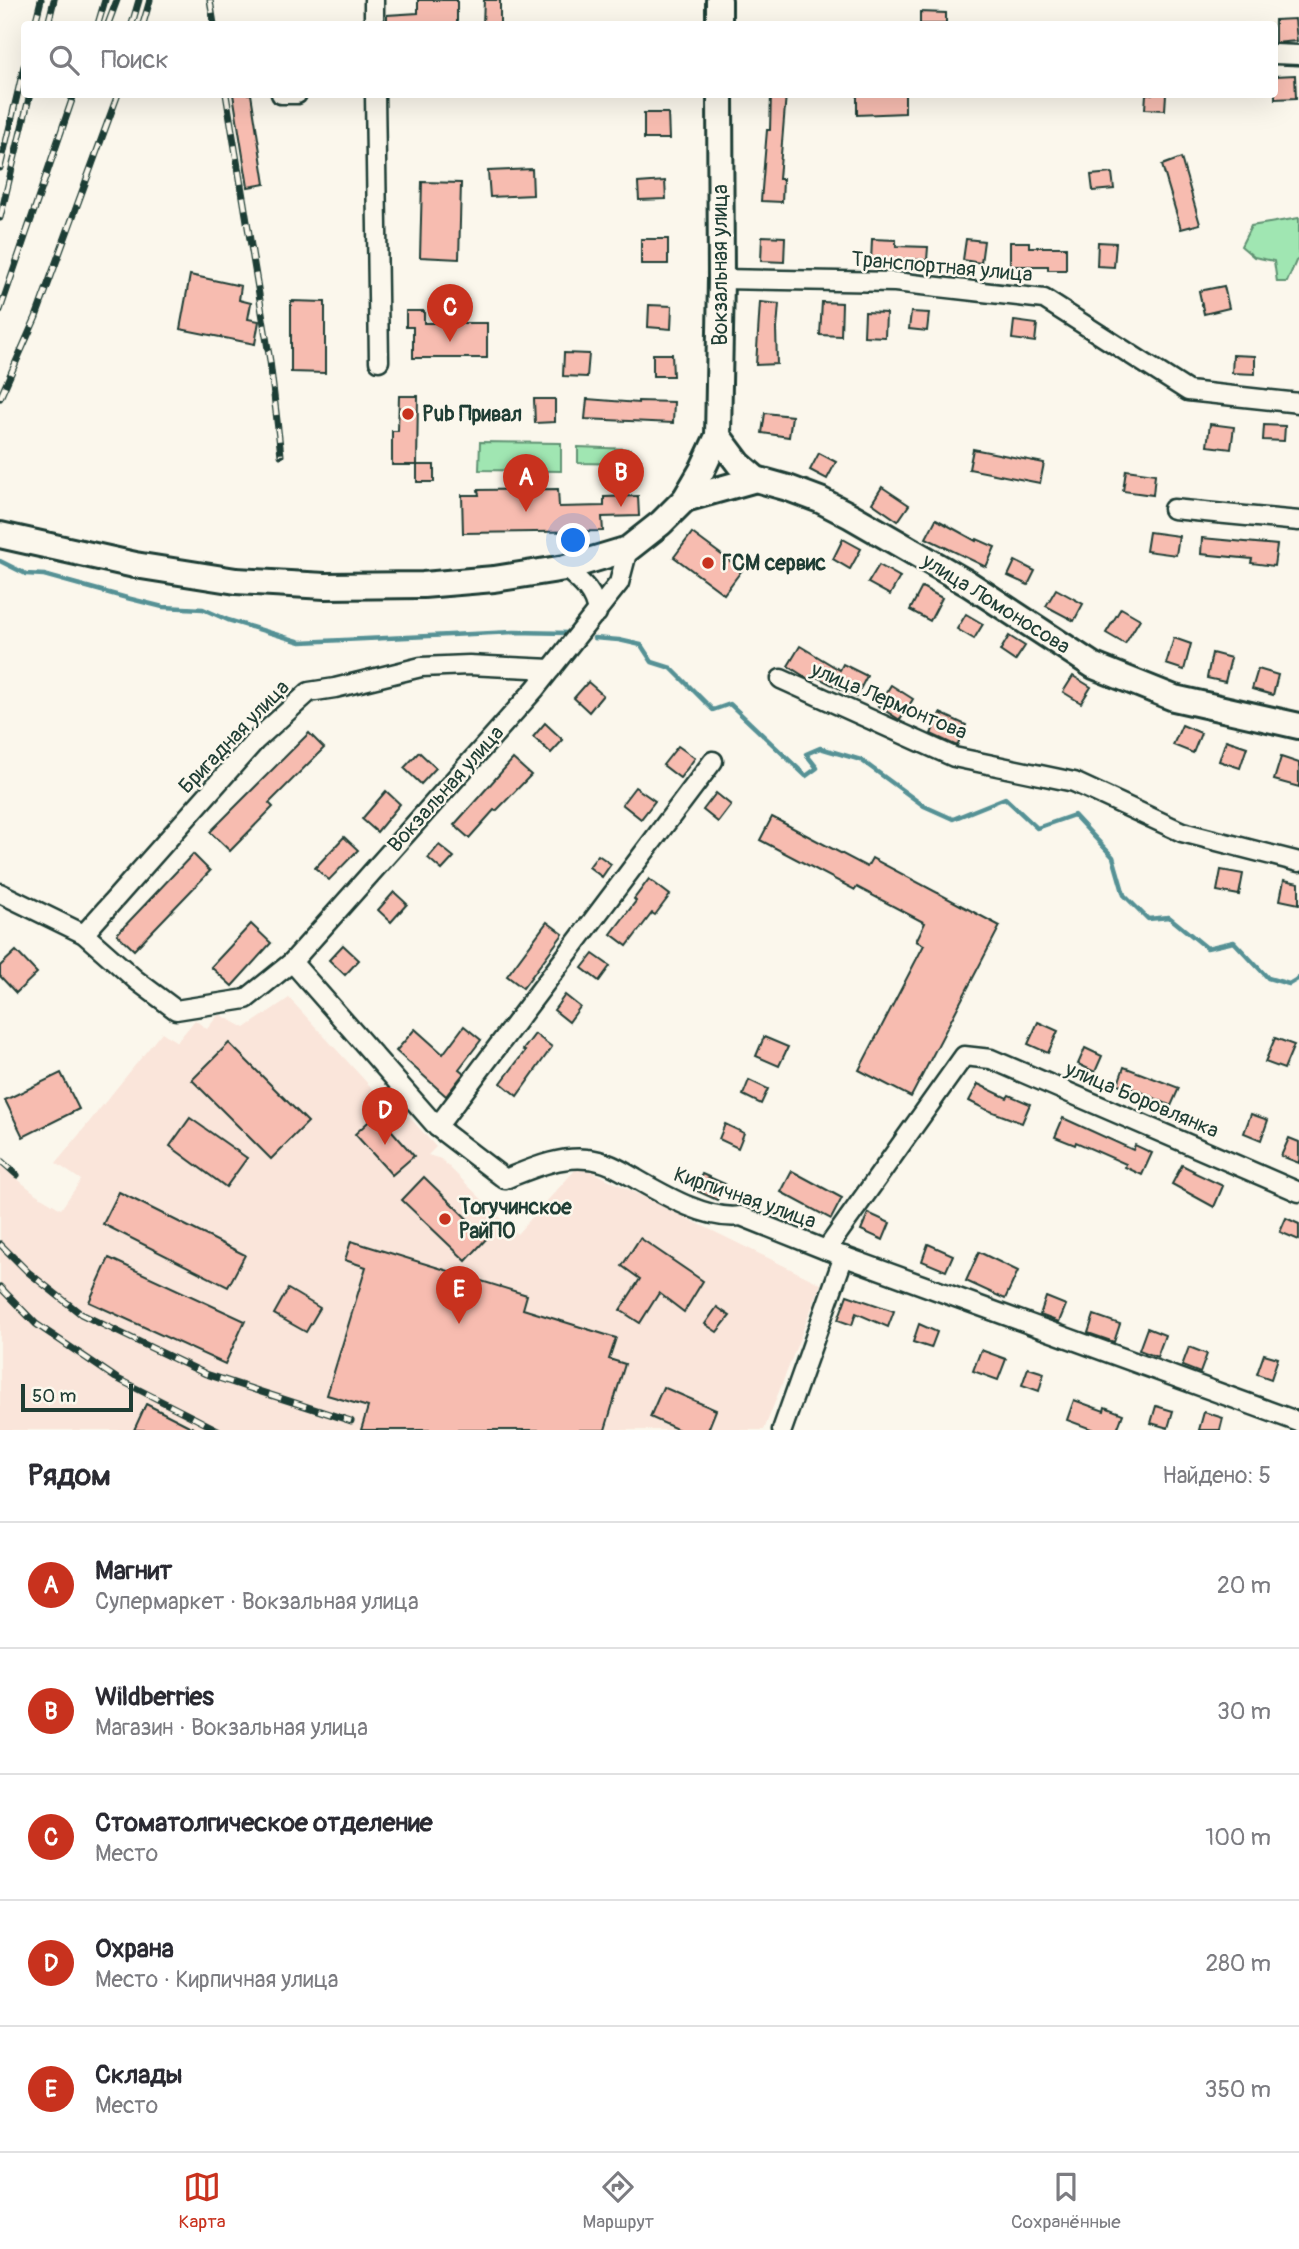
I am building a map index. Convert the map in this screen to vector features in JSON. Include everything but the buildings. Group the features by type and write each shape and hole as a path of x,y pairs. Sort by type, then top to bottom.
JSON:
{"main road":[{"path":"719,0 719,21"},
{"name":"Вокзальная улица","path":"718,436 720,98"},
{"path":"0,536 135,565 236,582 423,586 565,568 628,549 661,523 685,499 718,436 739,464 756,480"},
{"path":"685,499 756,480"},
{"name":"улица Ломоносова","path":"756,480 820,500 851,516 969,584 1094,666 1174,698 1299,726"},
{"path":"0,524 104,558"}],"street":[{"path":"374,0 374,21"},
{"path":"1278,54 1299,55"},
{"path":"375,98 379,362"},
{"name":"Транспортная улица","path":"721,279 895,282 1044,299 1188,391 1299,403"},
{"path":"1174,509 1299,521"},
{"name":"Вокзальная улица","path":"0,894 84,934 136,980 176,1010 246,999 292,962 551,669 619,583 628,549"},
{"path":"565,568 595,599 597,613"},
{"name":"Бригадная улица","path":"84,934 255,741 309,692 421,667 469,665 551,669"},
{"name":"улица Лермонтова","path":"781,678 954,757 1074,782 1182,832 1299,862"},
{"path":"437,1127 713,761"},
{"name":"Кирпичная улица","path":"292,962 437,1127 505,1179 557,1160 589,1158 608,1164 683,1203 707,1212 730,1217 741,1216 826,1250 1299,1422"},
{"name":"улица Боровлянка","path":"826,1250 964,1056 991,1059 1299,1192"},
{"path":"782,1430 844,1256"},
{"path":"1297,1430 1299,1422"}],"shaded area":[{"path":"289,998 382,1099 390,1095 436,1147 428,1155 441,1159 517,1234 576,1169 585,1168 821,1284 764,1430 0,1430 0,1165 36,1194 61,1209 81,1180 56,1163 162,1032 177,1042 195,1020 207,1029 219,1014 245,1028"}],"green space":[{"path":"1299,218 1299,259 1287,282 1277,282 1274,261 1254,257 1241,246 1251,226"},
{"path":"480,442 561,443 561,471 479,470"},
{"path":"578,447 630,449 630,464 578,463"}],"waterway":[{"path":"0,561 26,574 44,575 163,607 203,609 228,620 301,642 514,632 569,633"},
{"path":"594,638 641,645 652,662 671,668 713,710 730,704 806,776 817,768 806,754 820,748 861,760 924,806 953,819 1005,798 1037,828 1074,815 1113,857 1124,895 1148,919 1169,917 1207,948 1234,942 1268,978 1289,984 1299,978"}],"railway":[{"path":"36,21 41,0"},
{"path":"49,21 54,0"},
{"path":"99,21 105,0"},
{"path":"109,21 117,0"},
{"path":"133,21 139,0"},
{"path":"144,21 150,0"},
{"path":"210,0 214,21"},
{"path":"0,168 21,79"},
{"path":"0,218 29,98"},
{"path":"0,310 73,98"},
{"path":"0,398 36,317 117,98"},
{"path":"227,98 270,361 281,455"},
{"path":"0,1160 17,1175"},
{"path":"0,1244 28,1272 81,1314 206,1374 351,1421"},
{"path":"0,1287 36,1324 116,1378 218,1430"}],"place":[{"name":"Стоматолгическое отделение","path":"450,342"},
{"name":"Pub Привал","path":"408,414"},
{"name":"Wildberries","path":"621,507"},
{"name":"Магнит","path":"526,512"},
{"name":"ГСМ сервис","path":"708,563"},
{"name":"Охрана","path":"385,1145"},
{"name":"Тогучинское РайПО","path":"445,1219"},
{"name":"Склады","path":"459,1324"}]}
